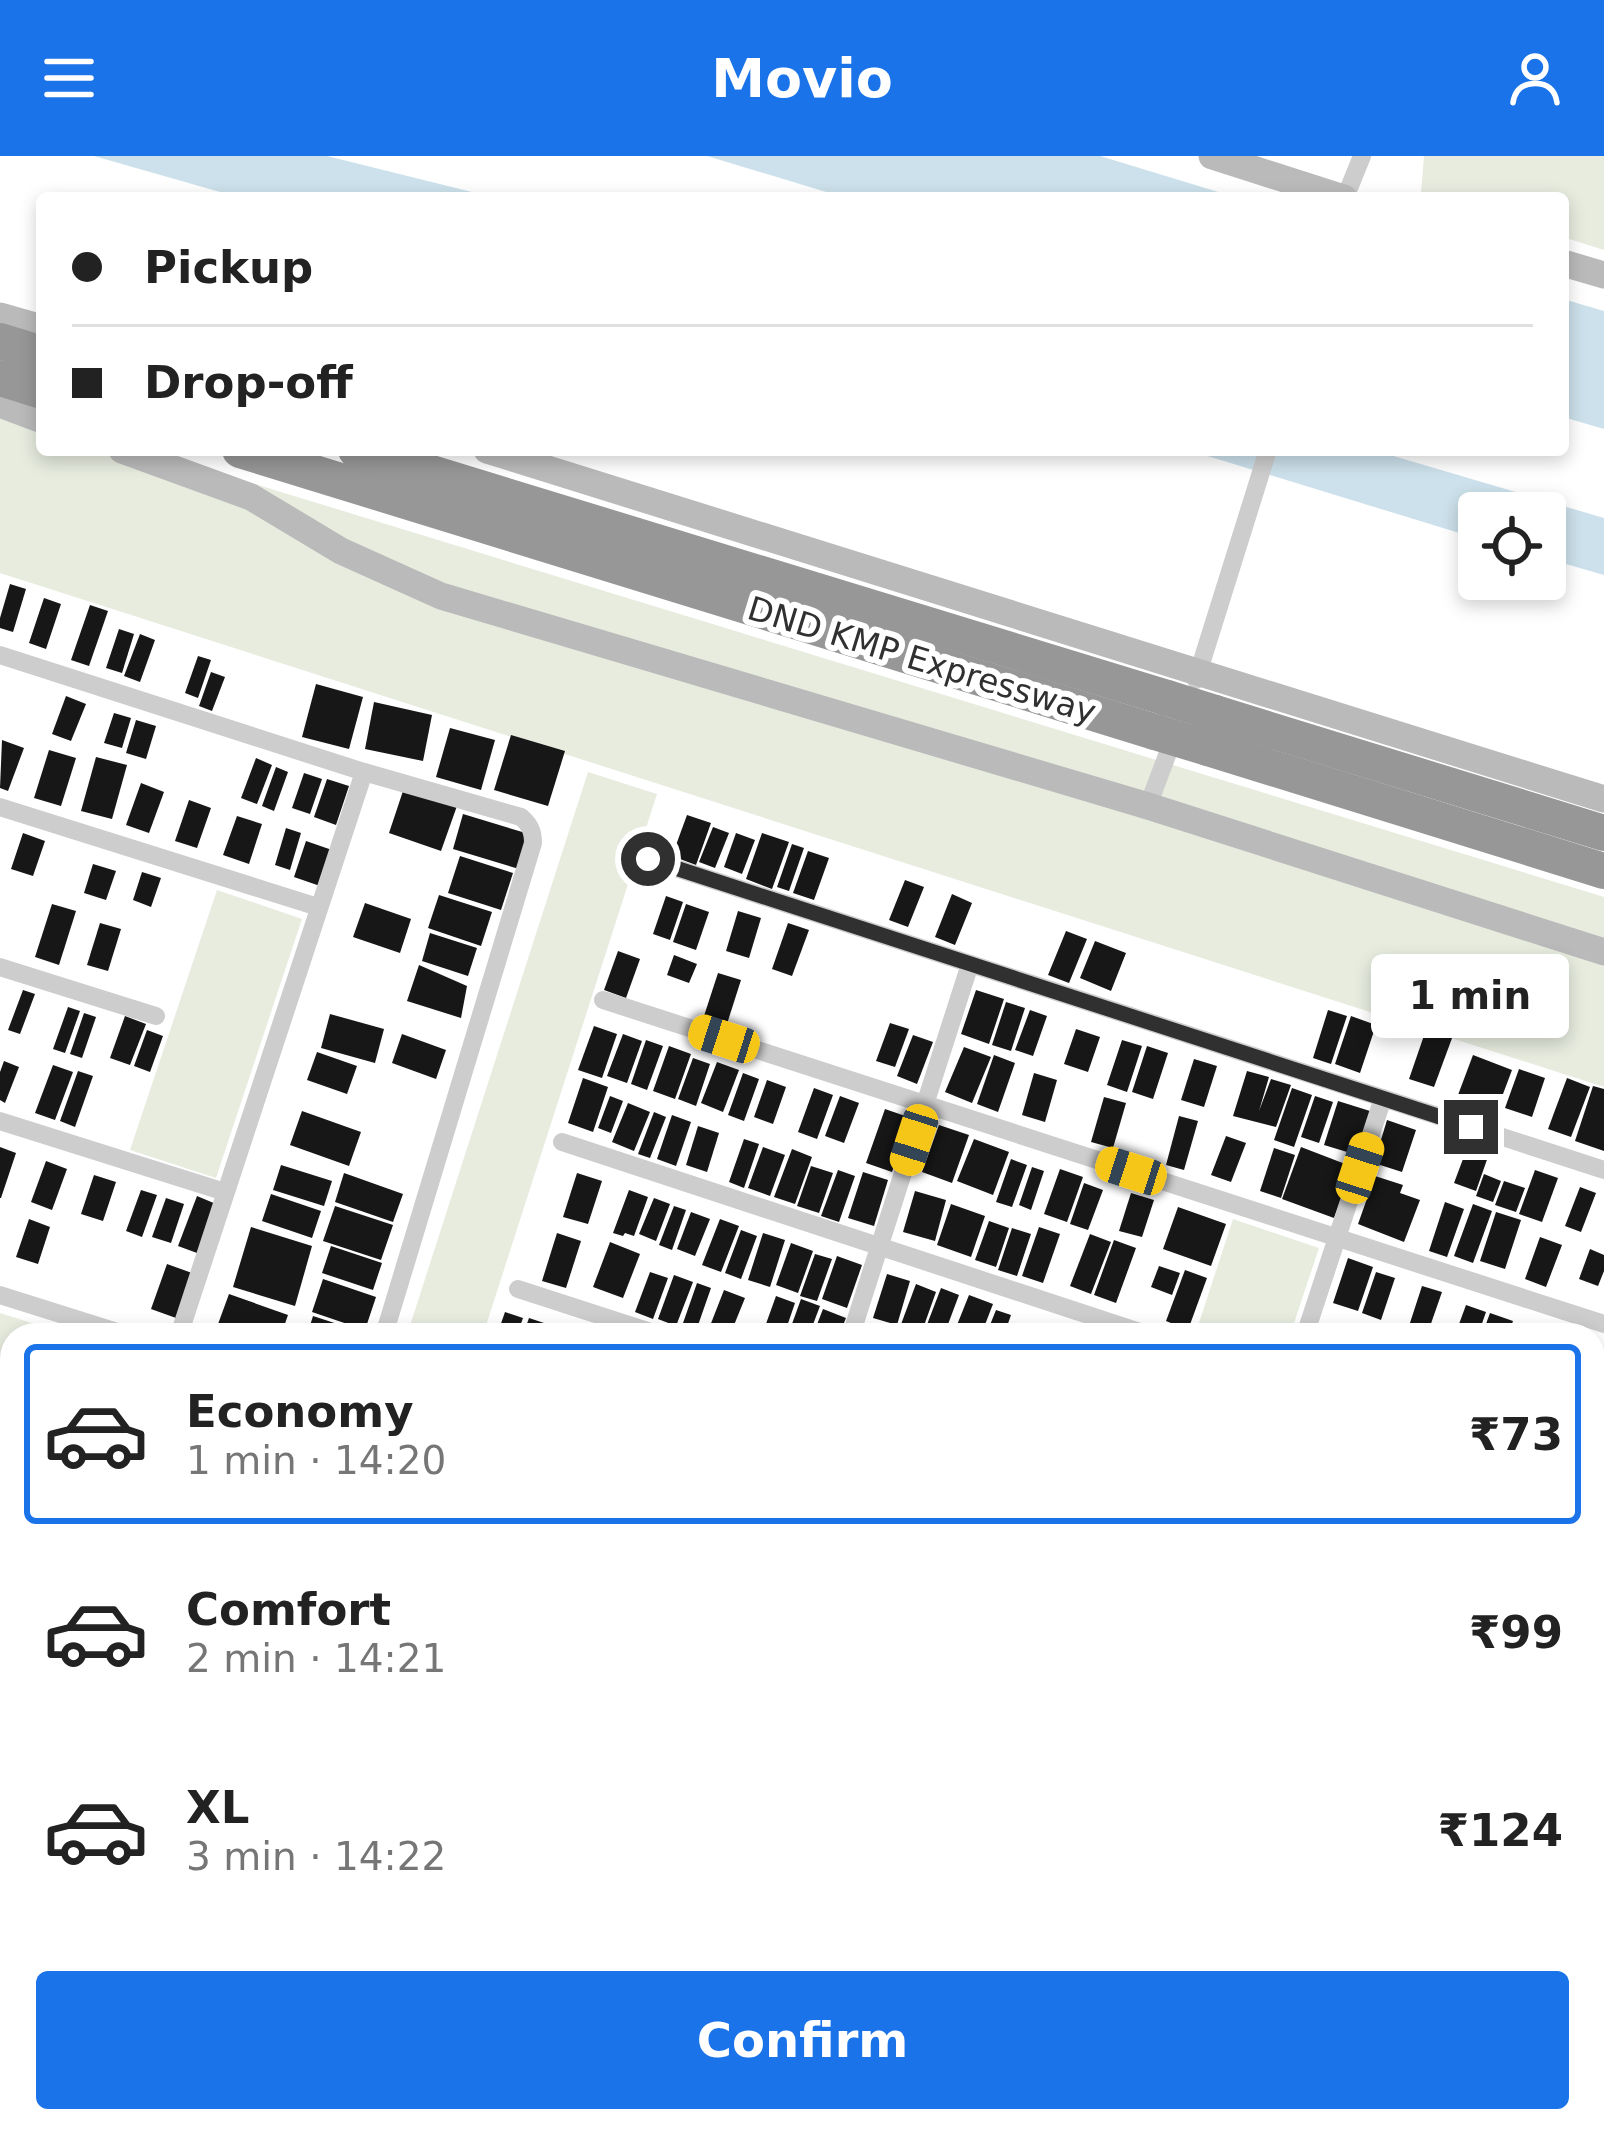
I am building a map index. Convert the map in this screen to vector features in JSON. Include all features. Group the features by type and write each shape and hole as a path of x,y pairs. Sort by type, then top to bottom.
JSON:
{"highway":[{"path":"0,341 36,352"},
{"path":"0,378 36,389"},
{"name":"DND KMP Expressway","path":"288,456 369,466 1211,730 1604,833"},
{"name":"DND KMP Expressway","path":"1211,730 1604,871"}],"street":[{"path":"1212,156 1326,192"},
{"path":"1347,192 1362,156"},
{"path":"1569,265 1604,275"},
{"path":"0,316 36,326"},
{"path":"0,404 36,418"},
{"path":"138,456 251,497 340,551 441,596 1148,806 1604,952"},
{"path":"507,456 1202,664 1604,799"},
{"path":"1148,806 1202,664 1266,456"},
{"path":"0,655 364,772 521,817 533,832 388,1323"},
{"path":"183,1323 364,772"},
{"path":"0,807 318,907"},
{"path":"648,859 1604,1170"},
{"path":"855,1323 970,964"},
{"path":"0,968 156,1016"},
{"path":"603,1000 1601,1323"},
{"path":"1309,1323 1383,1098"},
{"path":"0,1121 225,1192"},
{"path":"562,1142 1113,1323"},
{"path":"518,1289 623,1323"},
{"path":"0,1295 89,1323"}],"shaded area":[{"path":"1424,156 1604,156 1604,250 1569,239 1569,192 1421,192"},
{"path":"0,406 36,417 36,456 164,456 1604,897 1604,1087 0,573"},
{"path":"588,772 657,794 487,1323 411,1323"},
{"path":"217,890 302,919 216,1178 130,1150"},
{"path":"1233,1219 1319,1248 1294,1323 1199,1323"},
{"path":"0,1313 32,1323 0,1323"}],"water":[{"path":"94,156 327,156 472,192 220,192"},
{"path":"707,156 1100,156 1218,192 826,192"},
{"path":"1569,301 1604,311 1604,429 1569,419"},
{"path":"1208,456 1393,456 1516,492 1458,492 1458,533"},
{"path":"1566,507 1604,518 1604,575 1566,564"}],"building":[{"path":"10,584 26,589 13,632 0,628"},
{"path":"44,598 61,604 46,649 29,643"},
{"path":"90,605 108,611 89,666 71,660"},
{"path":"119,629 134,634 122,673 106,668"},
{"path":"140,634 155,640 140,682 124,676"},
{"path":"198,656 211,660 198,698 185,693"},
{"path":"211,672 225,677 212,711 199,706"},
{"path":"316,684 363,697 349,749 302,737"},
{"path":"66,696 86,704 71,741 52,734"},
{"path":"374,702 432,715 423,761 365,749"},
{"path":"114,713 131,718 122,748 104,743"},
{"path":"136,720 156,726 146,759 126,753"},
{"path":"450,728 495,740 481,790 436,777"},
{"path":"511,735 565,751 548,806 494,790"},
{"path":"2,740 24,748 8,791 0,788"},
{"path":"49,750 76,758 61,806 34,798"},
{"path":"96,757 127,765 112,819 81,811"},
{"path":"256,758 272,765 257,804 241,798"},
{"path":"276,767 288,772 274,811 262,806"},
{"path":"304,773 322,779 310,814 292,808"},
{"path":"327,779 349,786 336,825 314,817"},
{"path":"141,783 164,792 149,833 126,825"},
{"path":"404,788 457,806 441,851 389,833"},
{"path":"189,800 211,808 197,848 175,841"},
{"path":"463,814 529,834 519,869 453,849"},
{"path":"687,815 711,823 696,865 672,856"},
{"path":"237,816 262,824 249,864 223,855"},
{"path":"713,827 729,833 715,868 699,862"},
{"path":"286,828 301,833 290,870 275,865"},
{"path":"23,833 45,841 33,876 11,869"},
{"path":"736,833 755,840 742,874 724,867"},
{"path":"762,833 789,842 772,889 746,879"},
{"path":"306,841 332,850 320,886 294,877"},
{"path":"792,844 804,848 789,891 777,887"},
{"path":"808,851 829,858 814,900 793,893"},
{"path":"460,856 513,873 501,910 448,893"},
{"path":"93,864 116,871 106,900 84,893"},
{"path":"142,872 161,878 151,907 133,900"},
{"path":"905,880 924,887 908,927 889,920"},
{"path":"952,894 972,903 955,945 935,937"},
{"path":"439,895 492,912 481,946 428,928"},
{"path":"666,896 683,902 670,940 653,934"},
{"path":"365,903 411,919 400,953 353,937"},
{"path":"52,904 76,911 59,965 35,957"},
{"path":"686,904 709,912 696,950 673,942"},
{"path":"738,911 761,918 749,958 726,951"},
{"path":"100,923 121,929 108,971 87,965"},
{"path":"788,923 809,930 792,976 772,969"},
{"path":"1066,931 1087,939 1069,983 1048,975"},
{"path":"430,933 477,948 468,976 422,961"},
{"path":"1095,941 1126,953 1111,991 1080,978"},
{"path":"618,951 640,959 626,998 604,990"},
{"path":"674,955 697,964 689,983 667,975"},
{"path":"419,965 467,986 461,1018 407,1001"},
{"path":"718,973 741,980 726,1027 703,1019"},
{"path":"23,990 35,994 20,1034 8,1030"},
{"path":"976,990 1004,999 989,1044 961,1034"},
{"path":"1006,1002 1025,1008 1011,1051 992,1045"},
{"path":"68,1007 80,1011 65,1053 53,1049"},
{"path":"1030,1010 1047,1016 1033,1056 1015,1050"},
{"path":"1328,1010 1347,1016 1331,1064 1313,1058"},
{"path":"84,1013 96,1017 82,1058 70,1054"},
{"path":"330,1014 384,1029 375,1063 321,1048"},
{"path":"125,1016 146,1024 130,1065 110,1058"},
{"path":"1351,1016 1376,1025 1360,1073 1335,1064"},
{"path":"1429,1021 1455,1030 1434,1087 1409,1079"},
{"path":"890,1023 909,1029 895,1067 876,1061"},
{"path":"594,1026 617,1034 602,1078 578,1070"},
{"path":"1076,1029 1100,1037 1088,1072 1064,1064"},
{"path":"147,1030 163,1036 150,1072 134,1066"},
{"path":"402,1034 446,1050 436,1079 392,1063"},
{"path":"623,1034 642,1041 627,1083 607,1076"},
{"path":"913,1035 933,1042 917,1084 897,1076"},
{"path":"646,1040 663,1046 647,1090 631,1084"},
{"path":"1122,1040 1142,1046 1127,1092 1107,1085"},
{"path":"669,1046 691,1054 675,1099 653,1091"},
{"path":"1147,1046 1168,1053 1153,1099 1132,1092"},
{"path":"964,1047 991,1057 972,1103 945,1092"},
{"path":"317,1052 357,1066 347,1094 307,1080"},
{"path":"994,1055 1015,1063 998,1112 977,1104"},
{"path":"1473,1055 1512,1070 1497,1110 1458,1095"},
{"path":"693,1058 710,1064 696,1106 678,1099"},
{"path":"1194,1059 1217,1066 1204,1107 1181,1100"},
{"path":"4,1061 19,1067 5,1103 0,1100"},
{"path":"717,1062 739,1070 723,1112 701,1103"},
{"path":"53,1065 73,1072 55,1120 35,1113"},
{"path":"1519,1069 1545,1078 1532,1117 1505,1108"},
{"path":"78,1071 93,1076 75,1127 60,1121"},
{"path":"1247,1071 1269,1077 1259,1111 1271,1079 1291,1085 1276,1127 1233,1116"},
{"path":"743,1073 759,1079 744,1121 728,1115"},
{"path":"1034,1073 1057,1080 1045,1122 1022,1115"},
{"path":"583,1078 608,1087 593,1132 568,1123"},
{"path":"1567,1078 1590,1087 1571,1137 1548,1129"},
{"path":"767,1080 786,1087 773,1124 754,1117"},
{"path":"1593,1086 1604,1089 1604,1151 1575,1141"},
{"path":"814,1088 833,1095 817,1139 798,1132"},
{"path":"1292,1088 1312,1095 1294,1147 1274,1140"},
{"path":"610,1096 623,1101 611,1133 598,1128"},
{"path":"840,1096 859,1103 844,1143 825,1136"},
{"path":"1315,1096 1333,1102 1319,1143 1301,1137"},
{"path":"1104,1097 1126,1103 1113,1148 1091,1142"},
{"path":"1338,1101 1370,1111 1357,1155 1324,1145"},
{"path":"628,1103 650,1112 634,1151 612,1142"},
{"path":"885,1109 911,1118 892,1172 866,1163"},
{"path":"302,1111 361,1132 349,1166 290,1145"},
{"path":"654,1112 666,1117 650,1158 638,1154"},
{"path":"672,1115 691,1122 676,1166 657,1159"},
{"path":"1179,1116 1198,1121 1184,1170 1166,1165"},
{"path":"1387,1120 1416,1130 1402,1172 1374,1163"},
{"path":"939,1125 969,1135 952,1183 922,1172"},
{"path":"698,1126 719,1133 707,1172 686,1165"},
{"path":"1226,1136 1246,1143 1231,1182 1211,1175"},
{"path":"744,1139 759,1144 744,1188 729,1182"},
{"path":"974,1139 1009,1152 993,1195 957,1181"},
{"path":"1469,1143 1490,1151 1476,1191 1454,1183"},
{"path":"0,1147 16,1153 1,1198 0,1198"},
{"path":"763,1147 785,1155 770,1196 748,1188"},
{"path":"1301,1147 1353,1167 1334,1218 1282,1199"},
{"path":"1274,1148 1295,1155 1281,1198 1260,1191"},
{"path":"792,1149 812,1157 795,1204 774,1197"},
{"path":"1011,1159 1027,1165 1012,1207 996,1202"},
{"path":"46,1161 67,1169 52,1210 31,1202"},
{"path":"281,1165 332,1181 324,1206 273,1190"},
{"path":"811,1166 833,1173 819,1213 797,1206"},
{"path":"1032,1167 1044,1171 1031,1210 1019,1205"},
{"path":"1060,1169 1083,1177 1067,1222 1044,1214"},
{"path":"838,1170 855,1176 839,1222 821,1216"},
{"path":"1535,1170 1558,1178 1542,1222 1519,1214"},
{"path":"863,1172 888,1180 874,1226 848,1218"},
{"path":"344,1173 403,1194 393,1222 335,1202"},
{"path":"577,1173 602,1181 588,1224 563,1217"},
{"path":"1484,1174 1501,1181 1493,1202 1476,1196"},
{"path":"94,1175 116,1182 103,1221 81,1214"},
{"path":"1375,1176 1403,1185 1400,1193 1420,1200 1404,1242 1358,1224"},
{"path":"1504,1181 1525,1188 1516,1212 1495,1205"},
{"path":"1084,1183 1103,1190 1088,1230 1070,1224"},
{"path":"1580,1187 1596,1193 1581,1232 1565,1226"},
{"path":"141,1190 157,1195 142,1237 126,1231"},
{"path":"629,1190 648,1197 634,1236 623,1236 613,1233"},
{"path":"915,1191 946,1200 935,1241 903,1232"},
{"path":"1131,1193 1154,1200 1142,1237 1119,1231"},
{"path":"271,1194 321,1211 312,1238 262,1221"},
{"path":"197,1196 216,1204 197,1253 178,1246"},
{"path":"166,1198 184,1204 171,1243 152,1237"},
{"path":"654,1198 670,1204 656,1241 639,1234"},
{"path":"1445,1202 1464,1209 1447,1257 1429,1251"},
{"path":"951,1204 985,1216 971,1257 937,1245"},
{"path":"1473,1204 1492,1211 1473,1263 1454,1256"},
{"path":"335,1206 393,1225 381,1260 323,1241"},
{"path":"674,1206 686,1210 672,1250 659,1245"},
{"path":"1178,1207 1226,1224 1211,1266 1163,1249"},
{"path":"691,1212 710,1219 695,1256 677,1249"},
{"path":"1496,1212 1521,1220 1505,1269 1480,1261"},
{"path":"29,1219 50,1227 38,1264 16,1257"},
{"path":"720,1219 739,1226 721,1272 702,1265"},
{"path":"989,1221 1009,1228 996,1267 975,1260"},
{"path":"251,1227 312,1246 295,1306 233,1287"},
{"path":"1039,1227 1060,1234 1043,1283 1022,1276"},
{"path":"1012,1228 1031,1234 1017,1276 998,1270"},
{"path":"741,1230 757,1236 741,1279 725,1273"},
{"path":"557,1233 581,1241 566,1288 542,1281"},
{"path":"763,1233 785,1240 770,1287 748,1280"},
{"path":"1090,1234 1111,1242 1091,1294 1070,1286"},
{"path":"1540,1237 1562,1245 1546,1287 1525,1279"},
{"path":"1114,1240 1136,1248 1116,1303 1094,1295"},
{"path":"610,1242 640,1254 623,1298 593,1287"},
{"path":"791,1243 813,1251 798,1293 776,1285"},
{"path":"331,1246 382,1263 373,1290 322,1273"},
{"path":"1590,1249 1604,1255 1598,1286 1579,1279"},
{"path":"815,1254 832,1259 817,1301 800,1296"},
{"path":"837,1256 862,1265 847,1308 822,1299"},
{"path":"1348,1258 1373,1267 1358,1311 1333,1303"},
{"path":"167,1264 192,1273 176,1318 151,1309"},
{"path":"1159,1266 1180,1273 1172,1295 1151,1287"},
{"path":"1185,1270 1207,1278 1191,1323 1166,1321"},
{"path":"650,1272 668,1278 653,1319 635,1312"},
{"path":"1376,1272 1395,1278 1381,1320 1362,1313"},
{"path":"887,1274 910,1281 898,1323 873,1318"},
{"path":"674,1275 693,1282 677,1323 658,1319"},
{"path":"323,1279 376,1297 367,1323 344,1323 312,1312"},
{"path":"697,1283 711,1288 699,1323 683,1323"},
{"path":"916,1284 936,1292 925,1323 901,1323"},
{"path":"1422,1286 1442,1292 1431,1323 1410,1323"},
{"path":"941,1288 959,1295 948,1323 928,1323"},
{"path":"724,1290 745,1298 735,1323 711,1323"},
{"path":"229,1294 288,1315 285,1323 218,1323"},
{"path":"969,1295 993,1304 986,1323 958,1323"},
{"path":"776,1296 795,1303 788,1323 766,1323"},
{"path":"801,1299 820,1306 814,1323 792,1323"},
{"path":"1466,1305 1486,1312 1482,1323 1459,1323"},
{"path":"823,1309 846,1318 844,1323 818,1323"},
{"path":"996,1310 1011,1315 1008,1323 991,1323"},
{"path":"505,1312 523,1318 521,1323 501,1323"},
{"path":"1490,1313 1513,1321 1512,1323 1486,1323"}],"route":[{"path":"648,859 1471,1127"}]}
